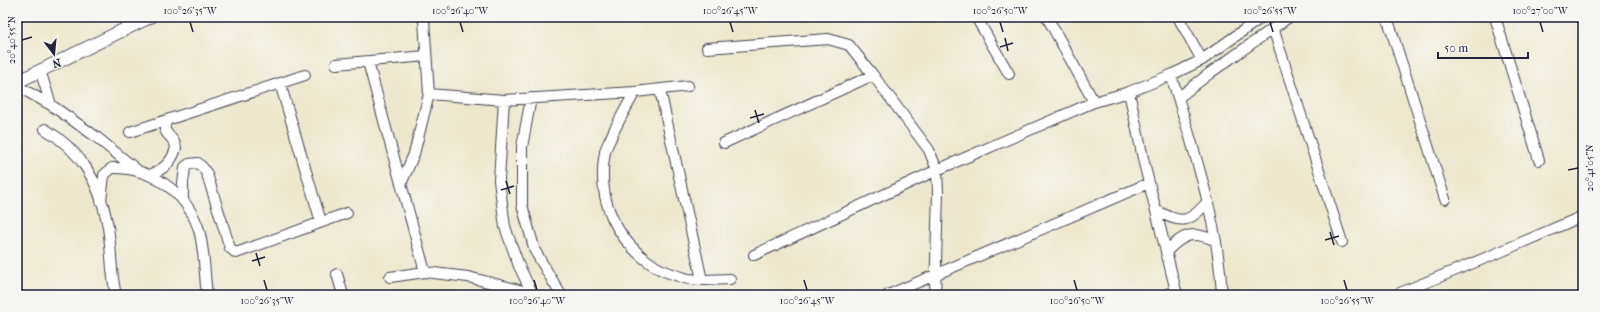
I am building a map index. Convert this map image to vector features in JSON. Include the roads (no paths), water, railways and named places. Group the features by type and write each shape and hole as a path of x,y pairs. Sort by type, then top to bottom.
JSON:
{"street":[{"path":"17,82 150,17"},
{"path":"976,17 1009,74"},
{"path":"1047,17 1094,102"},
{"path":"1178,17 1202,60"},
{"path":"754,255 937,170 1094,102 1128,92 1171,75 1202,60 1262,17"},
{"path":"1178,98 1210,72 1289,17"},
{"path":"1387,17 1445,199"},
{"path":"1495,17 1539,160"},
{"path":"401,184 414,154 429,94 424,20"},
{"path":"1273,28 1342,242"},
{"path":"707,48 828,39 849,45 928,150 937,170 938,193 935,295"},
{"path":"336,64 426,56"},
{"path":"368,62 425,272"},
{"path":"40,70 51,105"},
{"path":"130,132 305,75"},
{"path":"724,143 873,75"},
{"path":"1171,75 1208,201 1221,265 1222,295"},
{"path":"280,83 321,222"},
{"path":"17,86 51,105 95,136 137,170"},
{"path":"429,94 504,100 635,92 688,86"},
{"path":"660,90 702,280"},
{"path":"635,92 622,114 605,151 602,177 605,202 617,228 632,248 657,268 686,278 702,280 730,279"},
{"path":"1128,92 1149,183 1177,292 1165,295"},
{"path":"531,98 522,146 522,205 535,251 561,295"},
{"path":"504,100 499,180 505,227 519,266 532,294"},
{"path":"150,175 169,164 174,156 176,144 165,130 164,126 167,120"},
{"path":"45,129 70,147 80,158 96,184 107,223 113,281 116,295"},
{"path":"183,201 185,167 189,164 198,163 207,174 230,248 233,252 238,252 347,212"},
{"path":"169,164 184,174"},
{"path":"101,201 104,175 112,168 137,170 150,175 174,191 192,215 200,237 207,295"},
{"path":"888,295 1149,183"},
{"path":"1156,210 1171,219 1184,220 1196,215 1208,201"},
{"path":"1395,295 1416,291 1583,216"},
{"path":"1166,252 1176,241 1189,235 1203,234 1216,241"},
{"path":"390,277 425,272 468,277 532,294"},
{"path":"337,274 343,295"}]}
